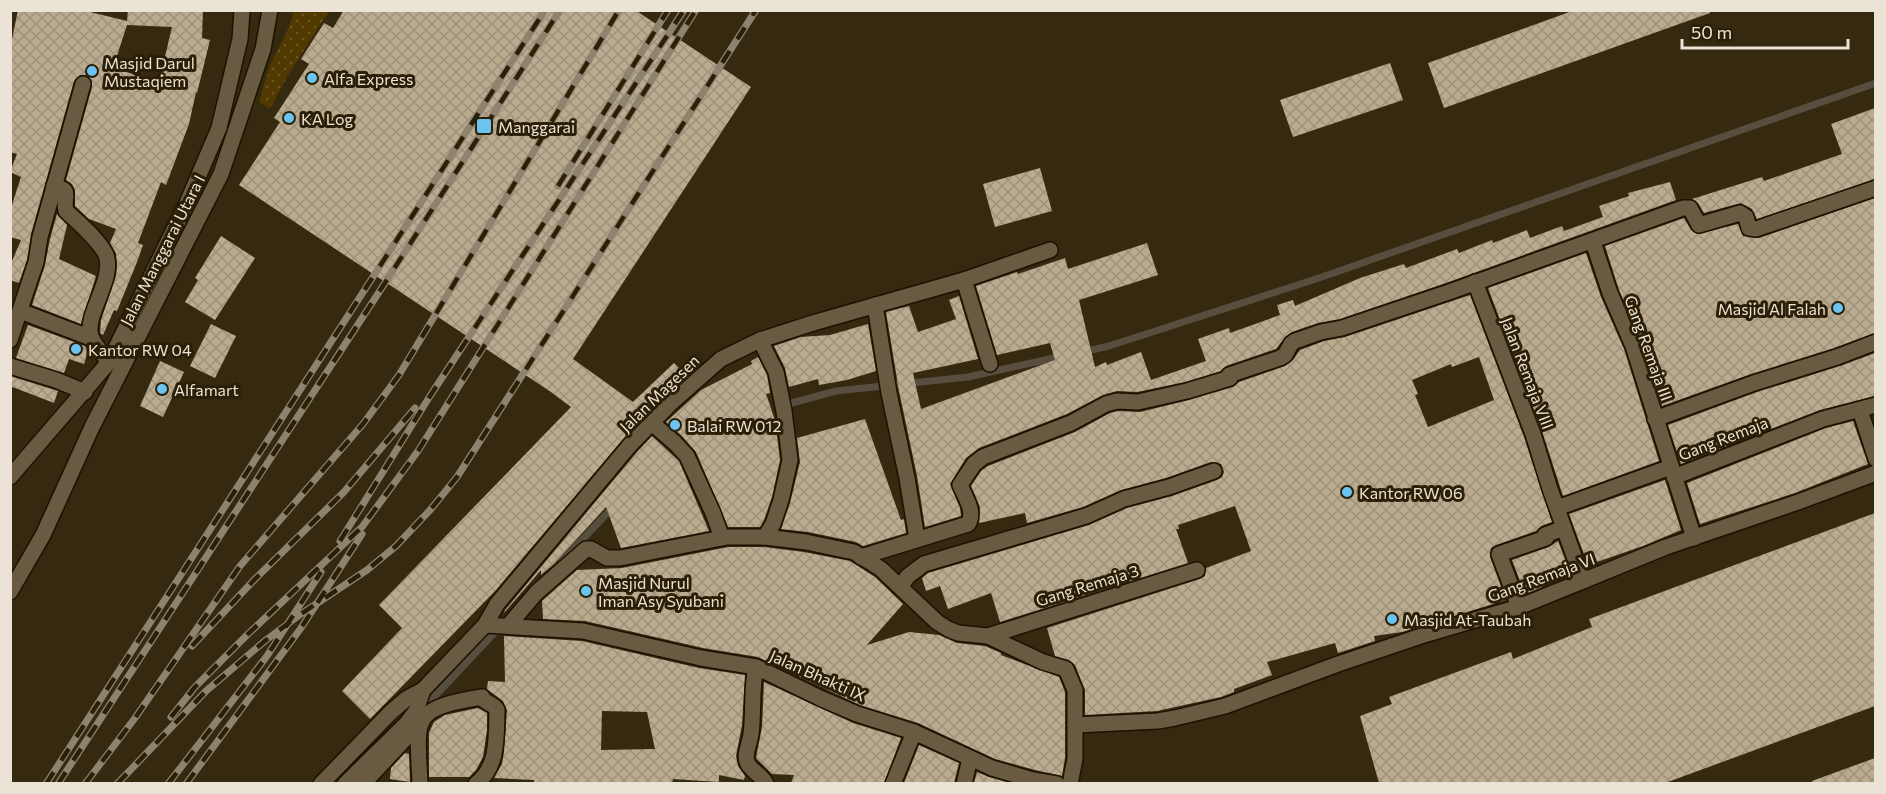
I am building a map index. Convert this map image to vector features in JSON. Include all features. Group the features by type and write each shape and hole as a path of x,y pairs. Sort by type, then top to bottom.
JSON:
{"street":[{"path":"10,477 109,362 187,203 219,128 240,39 242,10"},
{"name":"Jalan Manggarai Utara I","path":"11,590 43,535 92,427 221,174 263,49 270,10"},
{"path":"10,340 36,262 40,237 83,84"},
{"path":"54,186 65,190 67,194 66,211 103,249 107,258 107,270 89,327 91,338 109,362"},
{"path":"861,557 968,524 972,519 971,511 960,485 974,464 983,457 1071,423 1106,404 1117,401 1138,402 1230,378 1229,375 1280,358 1295,341 1342,328 1449,292 1683,208 1690,208 1699,225 1740,213 1746,217 1749,228 1756,229 1875,188"},
{"name":"Gang Remaja III","path":"1593,242 1610,293 1633,346 1694,538"},
{"name":"Jalan Magesen","path":"321,783 391,712 406,699 423,690 498,626 497,604 556,532 670,404 721,359 760,340 964,280 1050,250"},
{"path":"964,280 990,364"},
{"name":"Jalan Remaja VIII","path":"1475,282 1533,434 1583,581"},
{"path":"875,305 916,540"},
{"path":"20,311 91,338"},
{"path":"760,340 776,372 790,460 781,500 773,524 765,537"},
{"path":"1655,419 1875,342"},
{"path":"10,366 33,372 85,392"},
{"name":"Gang Remaja","path":"1557,508 1673,472 1822,419 1875,405"},
{"path":"1860,410 1875,459"},
{"path":"652,423 687,456 722,537"},
{"path":"900,587 908,576 924,564 1086,516 1124,499 1169,487 1214,471"},
{"name":"Gang Remaja VI","path":"1075,725 1158,721 1225,706 1382,649 1519,607 1666,548 1875,473"},
{"path":"1519,607 1499,554 1546,538 1545,535 1564,528"},
{"path":"498,626 586,549 591,549 607,558 620,558 722,537 765,537 844,549 854,552 881,569 937,622 948,629 958,633 988,636 1043,662 1066,669 1075,690 1075,759 1070,783"},
{"name":"Gang Remaja 3","path":"988,636 1197,570"},
{"name":"Jalan Bhakti IX","path":"498,626 583,631 701,658 756,667 848,710 914,732 1013,775 1057,783"},
{"path":"756,667 752,728 746,761 764,778 766,783"},
{"name":"Jalan Magesen","path":"345,783 406,724 416,711 423,690"},
{"path":"363,783 419,724 424,715 440,705 482,697 497,710 495,750 493,763 485,777 476,783"},
{"path":"419,724 420,783"},
{"path":"893,783 914,732"},
{"path":"964,783 970,758"}],"shaded area":[{"path":"294,11 329,11 288,75 270,109 259,102 270,65 289,27"}],"building":[{"path":"18,10 82,10 127,21 128,10 203,10 202,38 210,40 189,124 166,185 161,182 138,243 143,245 137,262 117,311 114,310 103,335 100,333 101,320 116,276 116,253 110,243 116,229 89,219 75,206 75,190 66,180 92,87 92,81 86,75 80,75 74,81 19,283 10,280 10,266 21,240 10,237 10,211 21,177 10,172 17,154 10,152 10,49","holes":["127,25 172,27 159,82 113,68"]},
{"path":"344,10 635,10 751,87 573,359 633,402 674,363 687,376 663,397 623,439 496,590 370,719 342,691 402,628 379,605 571,407 239,185 280,122 274,118 309,64 301,59 324,23 333,28"},
{"path":"1575,10 1710,10 1710,13 1444,108 1428,63"},
{"path":"1390,63 1403,100 1293,137 1280,100"},
{"path":"1875,108 1875,179 1757,219 1752,209 1741,203 1704,213 1698,203 1692,199 1762,177 1764,181 1842,154 1831,124"},
{"path":"1040,168 1052,211 995,227 983,184"},
{"path":"1670,182 1676,200 1446,283 1340,319 1318,323 1292,332 1276,349 1226,366 1221,371 1185,382 1137,392 1117,391 1103,395 1067,414 979,448 966,458 950,484 961,516 925,527 886,312 909,306 918,332 956,319 949,300 959,296 978,359 913,373 921,409 1055,360 1050,343 997,355 976,286 1065,258 1068,269 1147,243 1158,275 1079,300 1095,367 1106,362 1107,365 1141,352 1151,380 1206,361 1198,339 1229,328 1230,333 1280,315 1277,305 1293,300 1295,306 1360,278 1404,264 1406,268 1457,249 1459,253 1527,230 1530,238 1562,226 1564,231 1603,217 1599,206 1629,196 1628,193"},
{"path":"1875,198 1875,333 1662,406 1642,343 1619,290 1605,246 1684,218 1691,230 1697,234 1738,224 1743,236 1759,238"},
{"path":"57,214 67,225 59,259 96,276 81,324 32,305 45,265"},
{"path":"221,236 255,258 215,320 185,302 198,280 195,278"},
{"path":"1586,253 1601,297 1624,349 1659,461 1563,496 1542,431 1488,288"},
{"path":"1470,295 1524,437 1552,522 1541,526 1536,531 1491,548 1490,557 1506,600 1402,632 1374,636 1375,641 1338,653 1335,643 1267,662 1272,675 1234,689 1234,692 1221,697 1157,711 1085,715 1085,690 1075,665 1069,660 1055,656 1047,628 1200,579 1205,576 1206,568 1251,551 1235,506 1178,525 1179,529 1176,529 1188,563 1000,622 991,593 948,609 940,586 926,591 922,578 928,573 1089,525 1127,508 1172,496 1217,480 1224,472 1221,464 1211,462 1166,478 1121,490 1083,507 1027,523 1025,513 979,523 980,507 971,486 981,471 988,466 1075,432 1110,413 1140,412 1233,387 1239,382 1285,366 1300,350 1324,341 1345,337","holes":["1479,357 1494,400 1428,427 1415,395 1418,394 1412,380 1451,364 1452,367"]},
{"path":"211,324 236,336 215,378 190,366"},
{"path":"868,324 876,371 847,380 819,385 818,379 789,387 785,368 774,346 801,337 830,335"},
{"path":"28,325 85,346 88,351 84,364 69,359 64,373 16,358"},
{"path":"1875,353 1875,396 1820,410 1681,464 1668,425 1757,392"},
{"path":"758,357 767,375 770,393 766,394 775,420 780,460 772,497 760,527 728,527 696,452 666,422 701,390 752,364 751,361"},
{"path":"160,361 184,372 163,417 140,406"},
{"path":"10,376 58,391 54,403 10,386"},
{"path":"865,419 901,520 904,519 906,533 863,546 856,542 808,532 781,529 800,462 797,438"},
{"path":"1853,421 1868,464 1795,493 1700,524 1687,483 1826,428"},
{"path":"652,436 679,461 709,531 621,548 606,507 541,575 541,570 504,613 637,452"},
{"path":"1665,480 1681,530 1588,565 1569,514"},
{"path":"1875,513 1875,706 1665,783 1379,783 1360,716 1392,704 1389,697 1511,652 1513,659 1592,627 1589,619"},
{"path":"1558,541 1570,572 1541,583 1542,587 1525,594 1512,560 1549,547"},
{"path":"728,547 764,547 850,561 875,577 903,604 867,645 909,632 939,635 957,643 985,646 1001,655 1059,677 1065,692 1065,758 1062,776 995,759 918,723 860,705 758,657 703,648 585,621 543,619 542,601 577,570 622,568"},
{"path":"504,636 582,641 699,668 745,675 742,725 736,756 738,766 745,776 744,780 719,775 719,782 673,779 672,783 534,783 534,780 494,778 502,764 507,710 503,701 487,689 488,681 505,682","holes":["602,711 647,712 655,749 601,750"]},
{"path":"764,682 853,723 901,738 884,783 791,783 794,775 772,774 756,758 762,727"},
{"path":"478,708 487,713 487,730 483,757 476,770 469,777 429,777 429,733 434,722 445,715"},
{"path":"919,745 959,763 954,783 904,783"},
{"path":"405,753 409,754 410,782 390,779 391,768"},
{"path":"1875,758 1875,783 1812,783 1812,781"},
{"path":"977,772 989,777 1010,783 974,783"}],"waterway":[{"path":"1083,352 1109,346 1319,278 1876,83"},
{"path":"788,404 836,391 968,377 1063,356"},
{"path":"562,561 614,506"},
{"path":"420,712 499,628"}],"railway":[{"path":"46,784 545,10"},
{"path":"58,784 560,10"},
{"path":"85,784 135,718 240,566 363,424 399,375 619,10"},
{"path":"558,186 668,10"},
{"path":"340,541 430,396 684,10"},
{"path":"171,717 195,687 248,634 362,527 418,451 696,10"},
{"path":"117,784 206,691 266,640 367,570 396,546 431,509 457,477 756,10"},
{"path":"192,646 256,578 344,492 415,408"},
{"path":"186,784 301,628 362,534"},
{"path":"168,784 267,656 321,572"}],"place":[{"name":"Masjid Darul Mustaqiem","path":"92,71"},
{"name":"Alfa Express","path":"312,78"},
{"name":"KA Log","path":"289,118"},
{"name":"Manggarai","path":"484,126"},
{"name":"Masjid Al Falah","path":"1838,308"},
{"name":"Kantor RW 04","path":"76,349"},
{"name":"Alfamart","path":"162,389"},
{"name":"Balai RW 012","path":"675,425"},
{"name":"Kantor RW 06","path":"1347,492"},
{"name":"Masjid Nurul Iman Asy Syubani","path":"586,591"},
{"name":"Masjid At-Taubah","path":"1392,619"}]}
